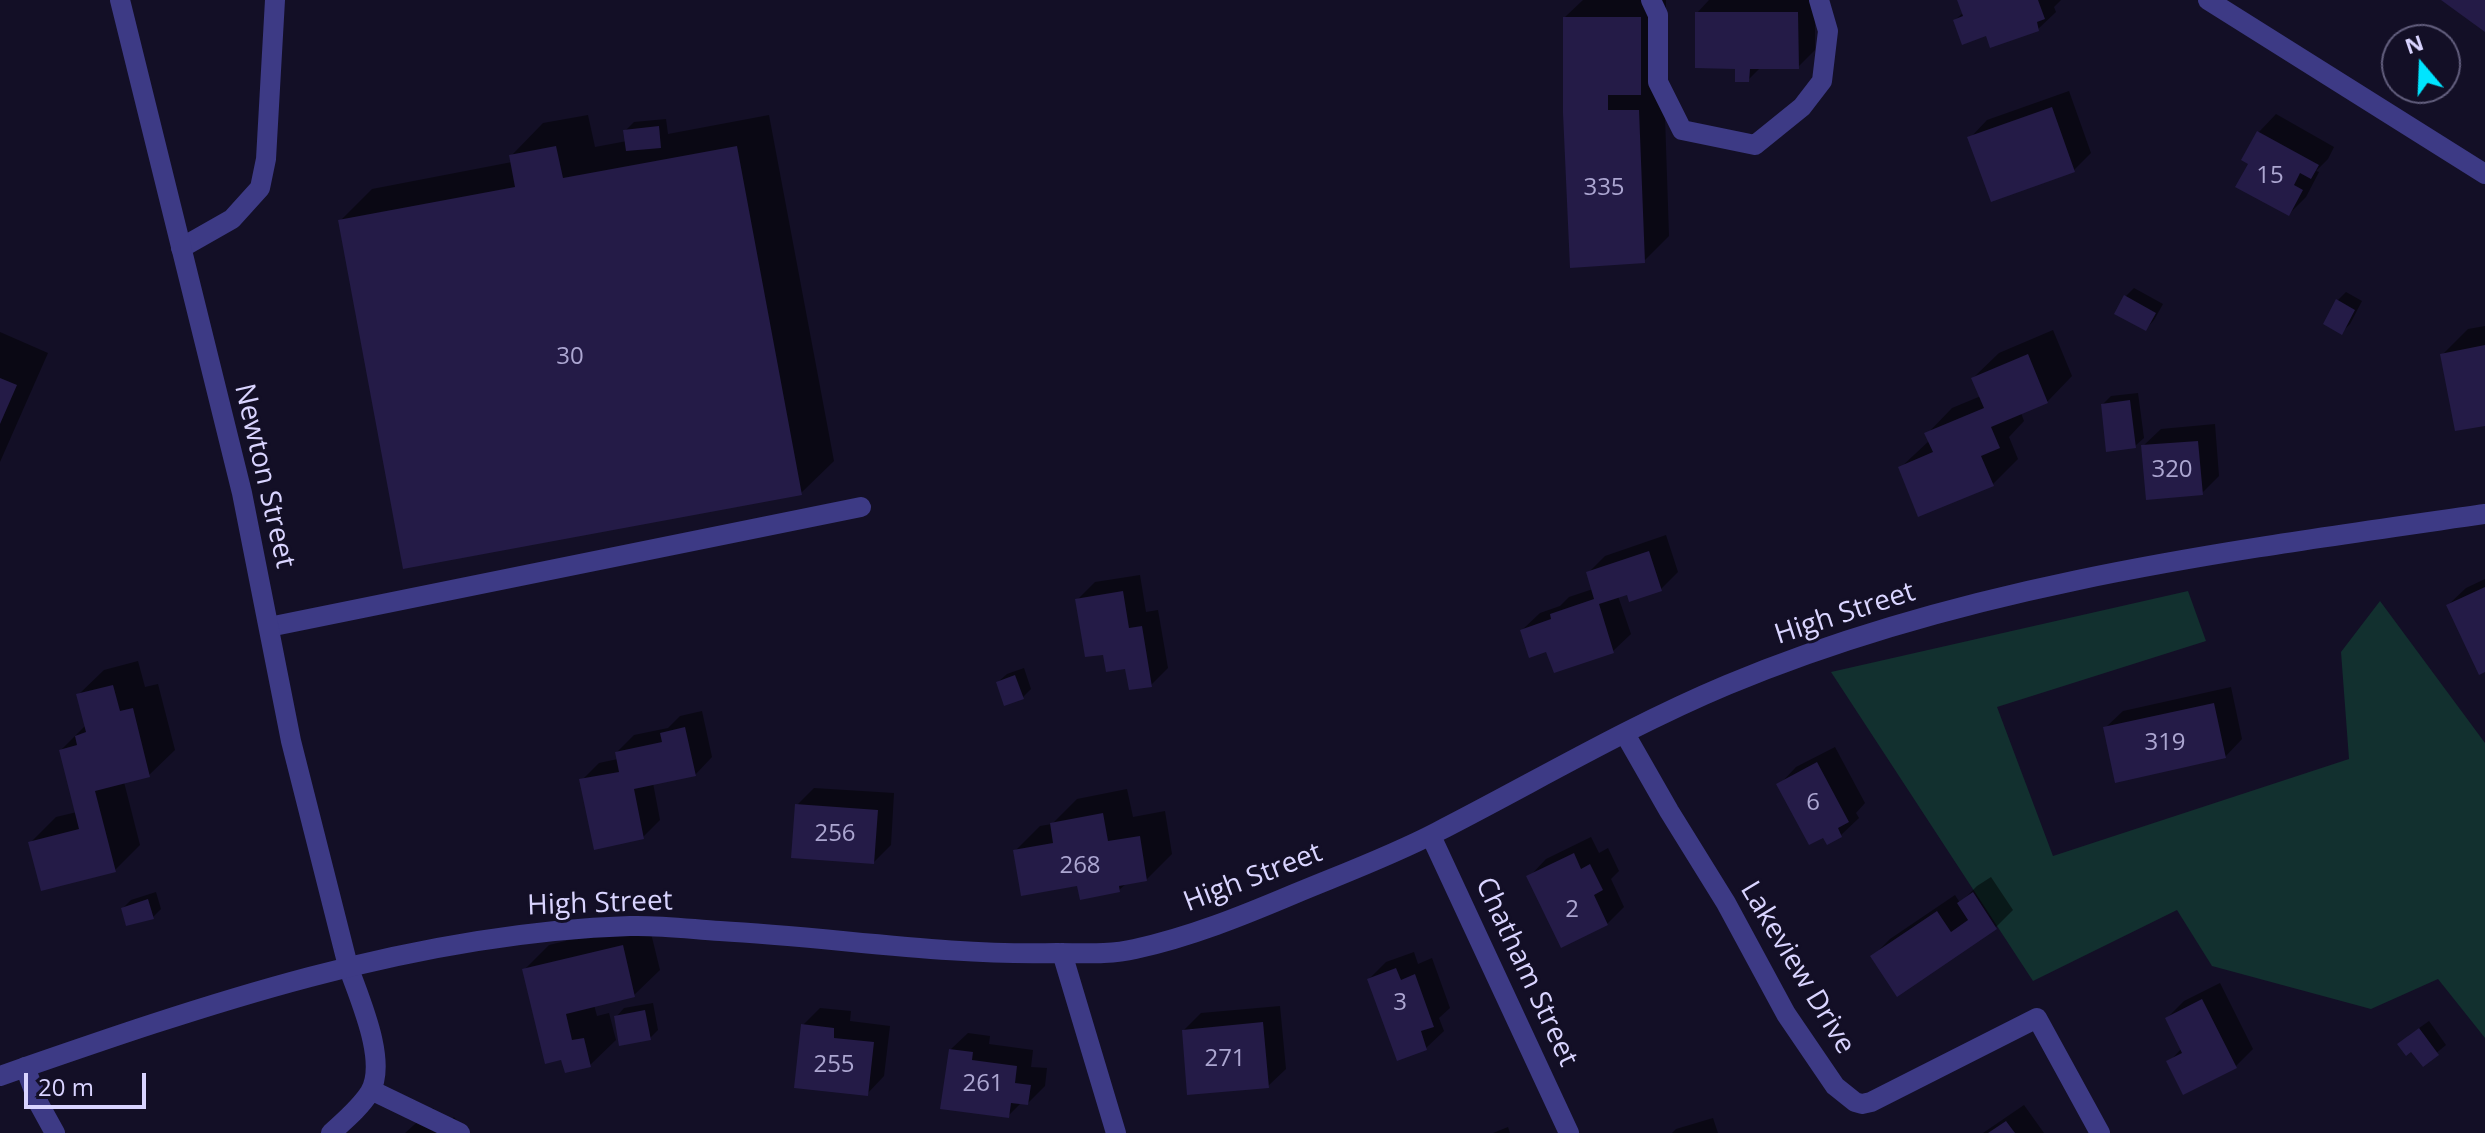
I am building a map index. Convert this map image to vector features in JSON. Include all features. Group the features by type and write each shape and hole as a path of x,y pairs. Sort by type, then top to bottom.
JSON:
{"street":[{"name":"Newton Street","path":"120,0 242,493 291,741 348,966 373,1039 375,1069 371,1090"},
{"path":"181,248 232,219 260,188 266,159 275,0"},
{"path":"1651,0 1658,15 1658,82 1682,130 1755,145 1802,107 1822,81 1828,31 1819,0"},
{"path":"2208,0 2485,174"},
{"path":"269,627 861,507"},
{"name":"High Street","path":"0,1076 248,994 348,966 516,934 634,926 797,935 1004,955 1127,952 1218,926 1431,836 1722,687 1774,666 1894,626 1986,600 2127,568 2485,514"},
{"name":"Lakeview Drive","path":"1625,734 1726,903 1786,1014 1842,1092 1855,1102 1871,1102 2037,1018 2100,1133"},
{"name":"Chatham Street","path":"1431,836 1569,1133"},
{"path":"1062,953 1116,1133"},
{"path":"25,1067 39,1104 55,1133"},
{"path":"331,1133 353,1113 371,1090 460,1133"}],"green space":[{"path":"2188,591 2206,641 1997,707 2053,856 2349,759 2341,652 2380,601 2485,743 2485,1038 2438,979 2371,1009 2212,966 2177,910 2033,981 1831,672"}],"building":[{"path":"1957,0 2038,0 2045,19 2037,22 2039,31 1990,48 1986,36 1962,45 1953,20 1963,16"},
{"path":"2441,0 2485,0 2485,32"},
{"path":"1695,12 1798,12 1799,69 1750,69 1749,82 1735,82 1735,69 1695,68"},
{"path":"1563,17 1641,17 1641,95 1608,95 1608,110 1639,110 1645,263 1570,268 1563,113"},
{"path":"2052,107 2075,172 1991,202 1967,137"},
{"path":"659,126 661,148 626,151 623,130"},
{"path":"2257,131 2319,165 2311,179 2300,173 2294,185 2303,190 2289,216 2235,187 2248,164 2241,160"},
{"path":"556,146 563,178 737,146 802,495 403,569 338,220 515,187 509,155"},
{"path":"2124,295 2156,313 2146,331 2114,314"},
{"path":"2336,299 2355,310 2342,335 2323,324"},
{"path":"2485,345 2485,426 2455,431 2440,354"},
{"path":"2028,354 2048,403 1991,427 2000,448 1981,456 1994,486 1918,517 1898,467 1933,452 1924,433 1984,408 1971,378"},
{"path":"0,378 17,385 0,424"},
{"path":"2130,400 2136,448 2106,452 2101,404"},
{"path":"2198,441 2203,495 2146,500 2141,445"},
{"path":"1649,551 1662,591 1629,602 1627,595 1599,604 1614,653 1554,673 1546,652 1529,658 1520,630 1551,619 1550,614 1594,599 1586,572"},
{"path":"2485,587 2485,672 2479,675 2446,605"},
{"path":"1123,591 1129,628 1142,626 1152,687 1129,690 1125,669 1106,672 1103,655 1085,657 1075,599"},
{"path":"1015,675 1024,699 1004,706 996,682"},
{"path":"113,685 120,711 133,708 150,777 95,791 116,872 41,891 28,842 79,829 59,750 77,745 75,736 86,732 76,694"},
{"path":"2214,703 2226,758 2115,783 2103,727"},
{"path":"685,727 696,776 634,789 644,839 594,850 579,779 619,772 615,752 662,742 660,733"},
{"path":"1817,762 1849,822 1838,828 1842,837 1827,845 1823,838 1809,845 1776,784"},
{"path":"795,804 878,810 874,864 791,858"},
{"path":"1103,813 1108,841 1140,836 1147,881 1119,886 1120,892 1080,900 1077,886 1021,896 1013,850 1053,843 1050,823"},
{"path":"1574,853 1581,869 1590,864 1603,890 1594,895 1608,925 1561,948 1526,876"},
{"path":"1973,892 1997,929 1897,997 1870,956 1937,911 1951,932 1968,920 1957,903"},
{"path":"148,899 154,919 126,926 121,908"},
{"path":"623,945 635,997 566,1014 572,1040 584,1038 591,1067 565,1073 561,1060 545,1064 522,969"},
{"path":"1396,968 1401,980 1415,974 1434,1027 1421,1031 1427,1050 1397,1061 1367,979"},
{"path":"2202,999 2237,1068 2183,1095 2166,1061 2182,1053 2165,1018"},
{"path":"645,1010 651,1040 619,1046 614,1016"},
{"path":"1263,1022 1269,1088 1187,1095 1182,1030"},
{"path":"801,1024 834,1028 834,1038 874,1042 868,1096 794,1088"},
{"path":"2419,1028 2439,1055 2423,1067 2411,1052 2406,1056 2397,1044"},
{"path":"949,1049 973,1052 972,1060 1017,1066 1015,1083 1031,1085 1028,1105 1011,1103 1009,1118 940,1109"},
{"path":"2006,1121 2015,1133 1988,1133"}]}
